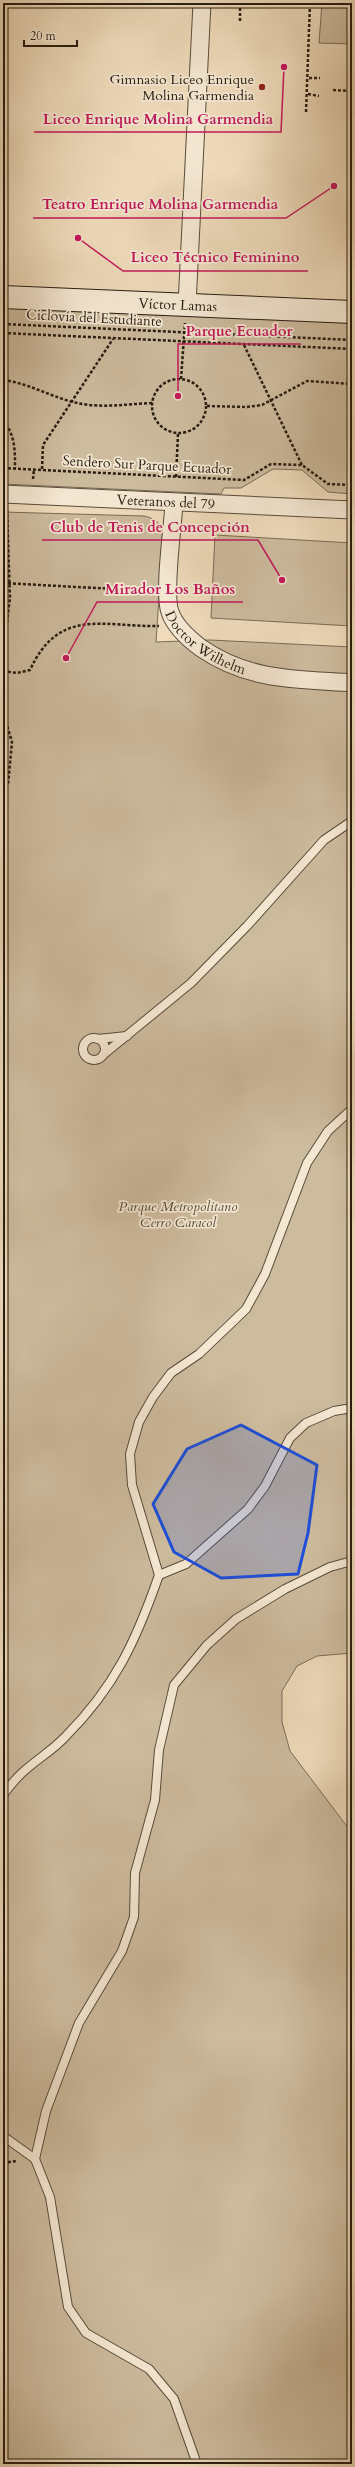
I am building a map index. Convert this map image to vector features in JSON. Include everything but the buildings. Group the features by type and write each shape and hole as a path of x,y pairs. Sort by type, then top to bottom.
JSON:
{"main road":[{"name":"Víctor Lamas","path":"3,297 352,312"}],"street":[{"path":"187,305 202,3"},
{"name":"Veteranos del 79","path":"5,494 174,503 352,510"},
{"name":"Doctor Wilhelm","path":"174,503 168,592 170,611 177,626 191,640 218,659 249,672 271,678 352,683"}],"lane":[{"path":"127,1036 88,1040 84,1044 84,1055 88,1059 96,1060 127,1036 191,983 237,937 324,840 352,821"},
{"path":"98,1039 103,1044 103,1055"},
{"path":"3,1795 22,1773 65,1738 100,1700 120,1669 139,1632 159,1576 132,1486 130,1454 139,1422 153,1397 171,1373 199,1354 246,1310 266,1274 307,1163 328,1131 352,1109"},
{"path":"159,1576 186,1564 248,1509 265,1486 290,1438 306,1423 334,1411 352,1408"},
{"path":"35,2159 46,2111 79,2023 122,1951 134,1917 135,1873 155,1800 159,1750 174,1685 207,1645 236,1619 291,1586 330,1567 352,1561"},
{"path":"3,2136 35,2159 50,2198 68,2307 86,2333 149,2369 174,2400 197,2464"}],"path":[{"path":"240,3 240,21"},
{"path":"306,112 309,78 310,3"},
{"path":"309,78 320,78"},
{"path":"333,90 352,92"},
{"path":"308,94 318,96"},
{"path":"181,379 187,305"},
{"name":"Ciclovía del Estudiante","path":"3,324 352,340"},
{"path":"3,334 352,349"},
{"path":"42,469 43,445 113,338"},
{"path":"244,344 273,401 302,465 328,484 352,485"},
{"path":"181,379 197,385 206,398 207,406 206,415 195,429 178,434 162,427 156,420 152,403 160,387 166,382 181,379"},
{"path":"3,380 20,382 72,402 108,407 152,403"},
{"path":"207,406 248,407 273,401 308,381 352,384"},
{"path":"3,420 11,430 16,446 15,468"},
{"path":"176,477 178,434"},
{"name":"Sendero Sur Parque Ecuador","path":"3,468 244,480 271,464 302,465"},
{"path":"3,652 10,598 5,494"},
{"path":"3,583 168,592"},
{"path":"3,671 17,673 30,670 45,644 61,630 83,625 177,626"},
{"path":"3,712 12,742 8,785 3,786"}],"highlighted area":[{"path":"241,1425 317,1465 308,1533 298,1574 221,1578 174,1552 153,1504 187,1449"}],"green space":[{"path":"322,3 352,3 352,44 319,43"},
{"path":"3,306 352,323 352,494 328,492 302,470 273,469 241,488 224,488 221,494 3,484"},
{"name":"Parque Metropolitano Cerro Caracol","path":"3,512 144,516 158,522 163,536 156,642 210,640 352,647 352,1653 317,1656 297,1666 282,1691 282,1722 290,1751 352,1833 352,2464 3,2464"},
{"path":"215,535 352,543 352,626 211,618"}],"waterway":[{"path":"3,791 4,797"}],"place":[{"name":"Liceo Enrique Molina Garmendia","path":"284,67"},
{"name":"Gimnasio Liceo Enrique Molina Garmendia","path":"262,87"},
{"name":"Teatro Enrique Molina Garmendia","path":"334,186"},
{"name":"Liceo Técnico Feminino","path":"78,238"},
{"name":"Parque Ecuador","path":"178,396"},
{"name":"Club de Tenis de Concepción","path":"282,580"},
{"name":"Mirador Los Baños","path":"66,658"}]}
